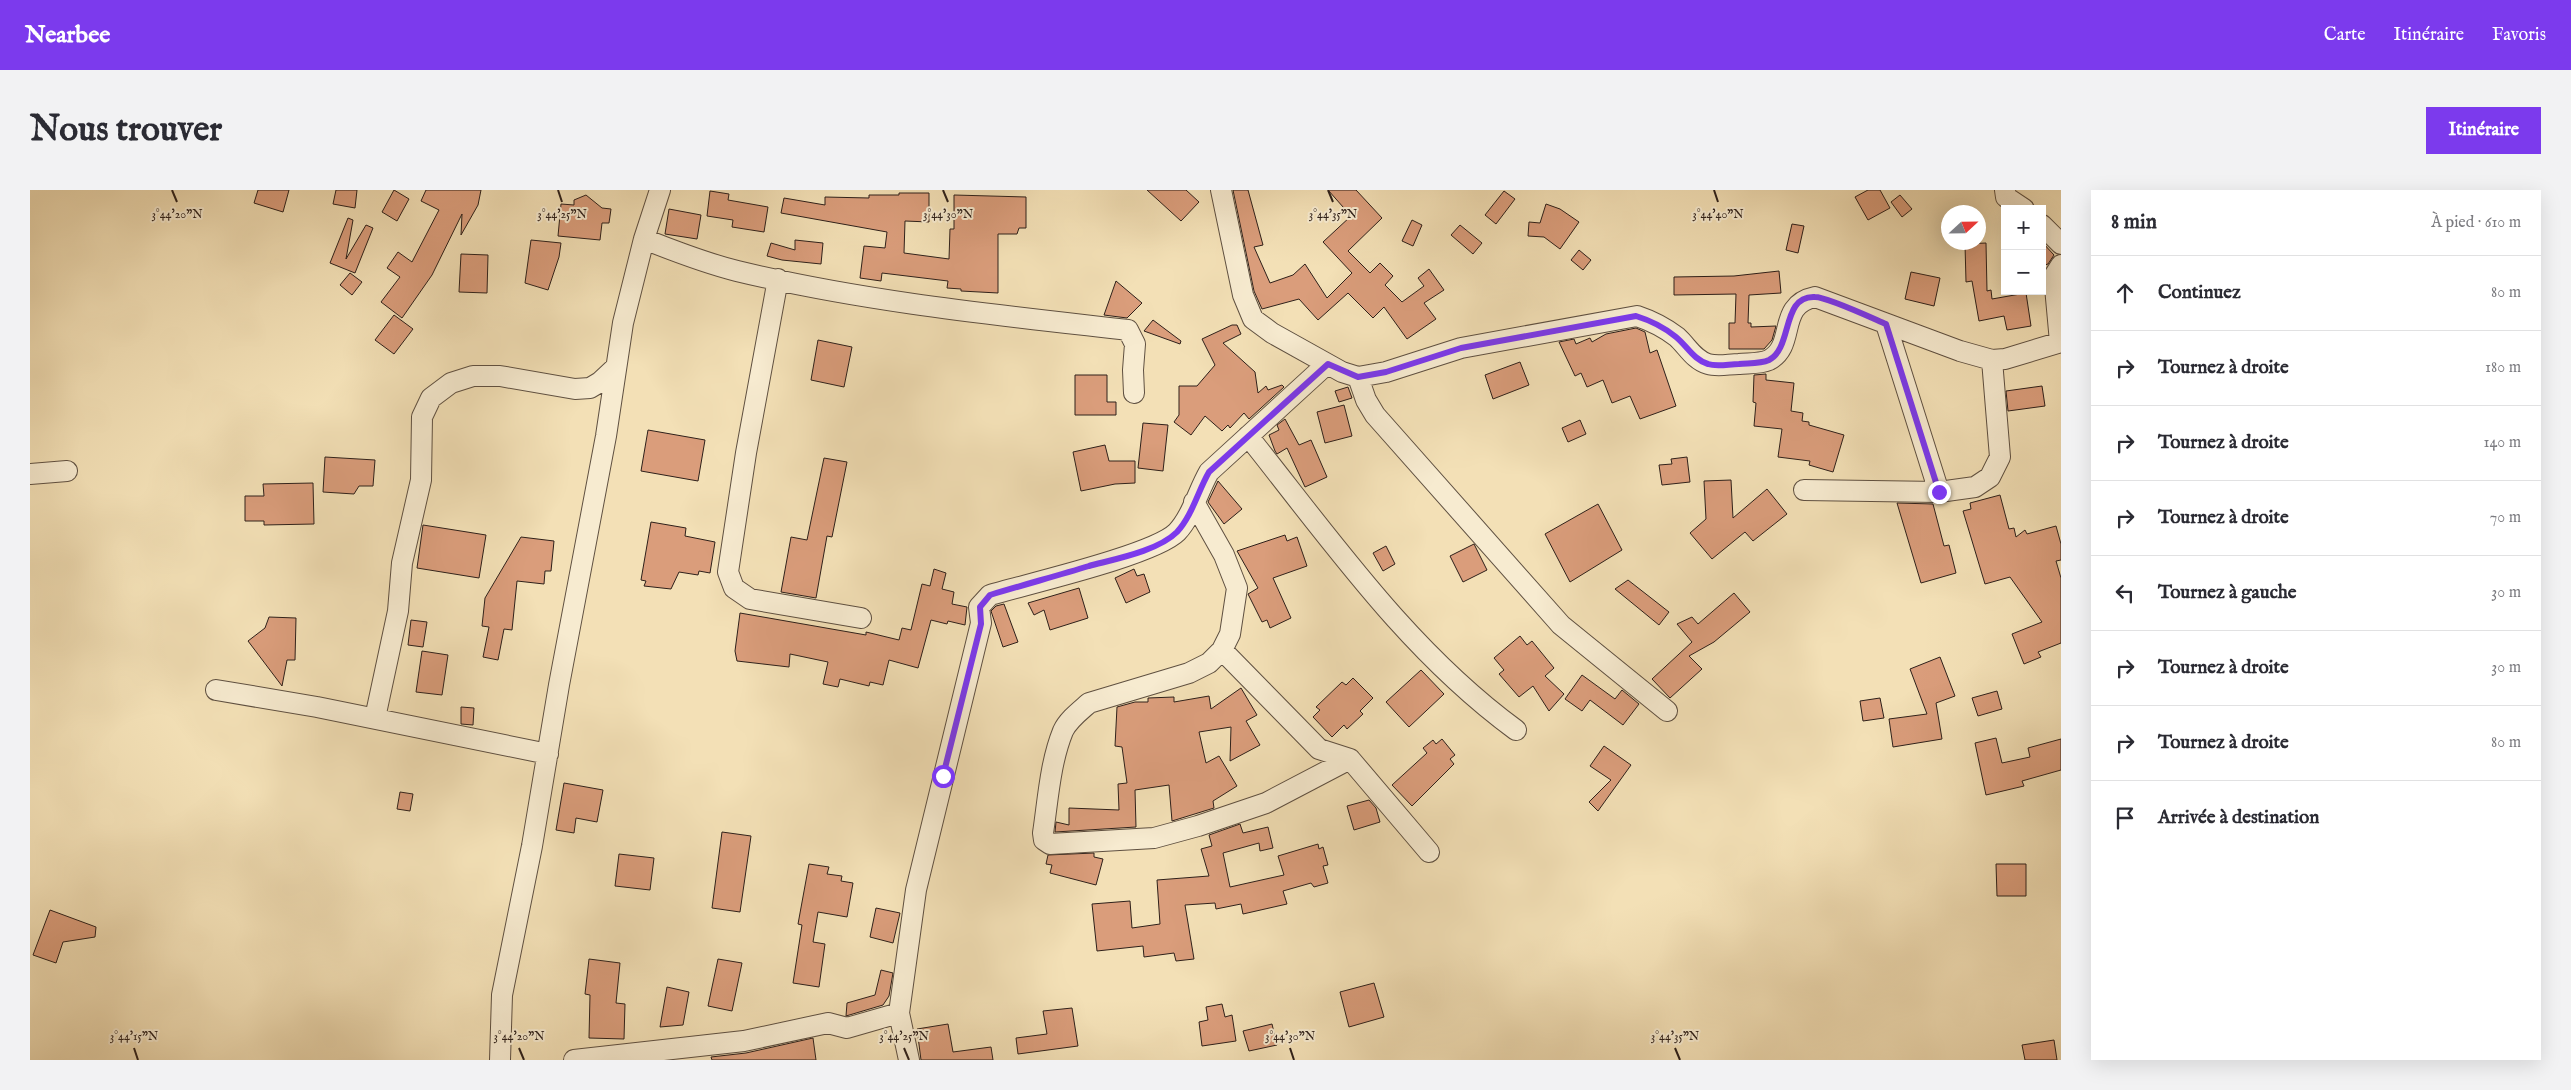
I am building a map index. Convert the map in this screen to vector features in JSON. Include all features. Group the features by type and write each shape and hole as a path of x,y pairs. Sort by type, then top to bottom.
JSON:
{"street":[{"path":"500,1060 502,995 532,846 606,436 623,323 644,239 660,190"},
{"path":"1220,190 1243,295 1253,318 1272,333 1328,364 1358,377 1386,372 1461,348 1636,316 1658,323 1678,338 1695,357 1708,364 1754,363 1768,360 1775,355 1782,344 1793,309 1803,299 1815,297 1960,352 1992,360 2005,359 2061,342 2054,276 2061,265"},
{"path":"2005,190 2006,197 2018,205"},
{"path":"2046,229 2061,244"},
{"path":"644,239 736,270 778,279 997,315 1128,330 1136,344 1132,370 1134,393"},
{"path":"778,279 746,453 728,572 734,588 750,599 861,618"},
{"path":"1886,324 1939,492"},
{"path":"1804,490 1939,492 1975,487 1990,477 2000,457 1992,360"},
{"path":"909,1060 899,1013 916,890 981,624 980,607 990,595 1160,544 1175,534 1186,521 1209,472 1328,364"},
{"path":"375,718 398,611 402,563 421,480 422,417 431,398 451,384 473,376 500,376 575,389 590,388 600,382 616,367"},
{"path":"1358,377 1366,400 1375,415 1561,625 1666,711"},
{"path":"1248,436 1370,590 1439,666 1478,703 1516,730"},
{"path":"30,474 68,471"},
{"path":"1194,502 1224,555 1237,588 1230,634 1222,650 1209,663 1189,673 1089,703 1076,714 1064,730 1054,763 1043,834 1044,840 1050,844 1154,838 1266,804 1350,759"},
{"path":"1222,650 1319,749 1350,759 1429,852"},
{"path":"216,690 375,718 548,754"},
{"path":"574,1060 744,1041 828,1023 847,1028 899,1013"}],"building":[{"path":"258,190 289,190 283,212 254,203"},
{"path":"336,190 357,190 355,208 333,204"},
{"path":"394,190 409,199 397,221 382,212"},
{"path":"426,190 481,190 478,205 461,235 462,214 432,275 402,318 381,302 400,277 387,268 398,252 412,262 439,210 421,201"},
{"path":"1147,190 1186,190 1199,202 1181,221"},
{"path":"1233,190 1248,190 1263,245 1254,247 1270,283 1293,275 1305,264 1327,298 1352,273 1323,242 1351,216 1328,190 1356,190 1382,218 1348,251 1370,273 1380,263 1393,276 1385,285 1402,302 1424,286 1418,278 1429,269 1444,290 1424,303 1436,319 1407,339 1384,307 1373,318 1348,293 1318,320 1299,299 1262,309 1254,291"},
{"path":"1868,190 1880,190 1890,208 1868,220 1855,197"},
{"path":"710,191 729,194 728,200 768,207 764,232 732,227 733,220 707,216"},
{"path":"1504,191 1515,199 1496,224 1485,215"},
{"path":"899,193 929,193 929,222 905,221 904,253 949,259 950,229 954,229 954,195 1026,197 1026,228 1019,228 1017,234 998,234 998,293 961,291 961,289 947,288 948,281 882,273 881,281 860,278 864,246 885,248 887,232 781,213 784,198 825,205 825,197 869,198 869,195 899,195"},
{"path":"586,195 602,208 611,209 609,223 602,223 600,240 558,236 561,204 574,205 574,200"},
{"path":"1900,195 1912,209 1902,217 1891,202"},
{"path":"1546,204 1560,209 1579,222 1560,249 1544,237 1528,236 1529,222 1540,223"},
{"path":"669,209 701,215 697,239 665,234"},
{"path":"348,218 353,220 346,259 366,225 373,228 355,273 330,263"},
{"path":"1412,220 1422,225 1413,246 1402,241"},
{"path":"1792,224 1804,226 1798,253 1786,250"},
{"path":"1460,225 1482,243 1473,254 1451,235"},
{"path":"531,240 561,243 559,257 548,290 525,283"},
{"path":"795,240 823,243 821,264 782,260 767,256 771,243 795,250"},
{"path":"1986,243 1987,291 1991,290 1992,299 2026,295 2031,326 2007,330 2004,316 1979,321 1972,281 1966,282 1965,250 1986,250"},
{"path":"2046,246 2054,255 2046,265"},
{"path":"1579,250 1591,260 1583,270 1571,260"},
{"path":"461,254 488,255 487,293 459,292"},
{"path":"1779,271 1781,293 1749,295 1748,323 1751,323 1751,327 1776,326 1772,340 1764,349 1729,349 1729,323 1735,323 1736,294 1674,295 1674,277 1734,276"},
{"path":"1911,272 1940,278 1934,306 1905,299"},
{"path":"350,273 362,282 352,295 340,285"},
{"path":"1116,281 1142,303 1127,318 1104,315"},
{"path":"394,315 413,329 394,354 375,340"},
{"path":"1153,320 1181,341 1180,344 1144,331"},
{"path":"1232,325 1237,325 1241,334 1223,343 1255,372 1258,393 1266,386 1268,390 1282,385 1284,387 1249,419 1244,413 1230,428 1228,425 1222,431 1205,416 1191,435 1174,422 1179,415 1179,386 1197,386 1215,365 1202,339"},
{"path":"1636,328 1645,332 1650,353 1657,350 1676,406 1640,419 1630,396 1612,403 1603,380 1587,387 1581,373 1575,376 1559,342 1574,339 1576,344 1590,338 1592,342 1606,334"},
{"path":"818,340 852,347 844,387 811,380"},
{"path":"1520,362 1529,385 1493,399 1485,375"},
{"path":"1766,374 1766,380 1794,383 1791,411 1803,413 1802,421 1809,422 1809,425 1844,435 1833,472 1809,465 1810,461 1778,457 1782,429 1754,426 1756,403 1753,402 1754,375"},
{"path":"1075,375 1107,375 1107,402 1116,402 1116,415 1075,415"},
{"path":"2042,386 2045,406 2008,411 2006,391"},
{"path":"1348,387 1352,398 1339,402 1335,391"},
{"path":"1344,405 1352,436 1325,443 1317,412"},
{"path":"1285,419 1299,445 1311,440 1327,477 1305,487 1287,448 1277,454 1269,435 1279,430 1277,425"},
{"path":"1580,420 1586,434 1568,442 1562,428"},
{"path":"1143,423 1168,425 1163,471 1138,468"},
{"path":"648,430 705,440 698,481 641,471"},
{"path":"1105,445 1109,461 1135,461 1135,483 1115,484 1081,491 1073,452"},
{"path":"325,457 375,460 373,486 359,486 354,494 323,492"},
{"path":"1687,457 1690,482 1662,485 1659,465 1672,464 1671,459"},
{"path":"824,458 847,462 832,537 827,536 816,598 781,592 791,537 807,540"},
{"path":"1731,480 1733,518 1767,489 1787,514 1753,541 1745,532 1712,559 1690,533 1706,519 1704,481"},
{"path":"1218,481 1242,509 1224,524 1208,502"},
{"path":"313,483 314,524 264,525 264,521 245,521 245,496 264,496 263,484"},
{"path":"2000,495 2009,529 2014,528 2016,537 2025,530 2027,534 2056,526 2061,544 2061,560 2056,561 2061,578 2061,643 2038,652 2041,657 2024,664 2012,634 2042,622 2010,577 1985,584 1963,511 1971,509 1970,503"},
{"path":"1897,503 1933,504 1944,546 1949,545 1956,573 1921,583"},
{"path":"1598,504 1622,550 1570,582 1545,534"},
{"path":"651,522 686,528 685,536 715,542 710,573 699,571 698,575 679,572 671,589 644,586 646,581 641,580"},
{"path":"423,525 486,535 479,578 417,568"},
{"path":"1285,535 1287,541 1297,537 1307,566 1273,578 1291,618 1270,628 1267,620 1262,622 1248,594 1258,588 1237,551"},
{"path":"521,537 554,541 551,571 545,571 544,584 517,581 512,630 504,629 498,660 483,657 489,627 482,626 485,598"},
{"path":"1474,544 1487,570 1463,582 1450,556"},
{"path":"1386,546 1395,564 1383,571 1373,553"},
{"path":"934,569 946,573 942,589 954,592 952,604 967,607 965,625 948,621 947,624 931,620 918,668 889,660 883,685 870,682 869,686 840,679 838,687 823,684 828,662 790,654 789,667 737,661 735,651 740,613 866,635 866,632 899,640 902,628 911,630 922,584 930,586"},
{"path":"1134,569 1137,576 1144,574 1150,592 1126,603 1115,578"},
{"path":"1628,580 1669,612 1659,625 1615,589"},
{"path":"1079,588 1088,618 1050,630 1044,610 1034,615 1028,603"},
{"path":"1734,593 1750,612 1714,642 1689,656 1702,669 1670,698 1652,679 1692,642 1677,624 1692,617 1698,624"},
{"path":"1004,604 1018,642 1003,647 991,611 996,606"},
{"path":"269,617 296,618 295,660 287,660 282,686 248,641 265,628"},
{"path":"411,620 427,622 423,647 408,645"},
{"path":"1520,636 1527,645 1532,641 1554,668 1545,676 1564,694 1549,711 1533,686 1519,697 1499,674 1504,670 1494,658"},
{"path":"422,651 448,655 442,695 416,692"},
{"path":"1940,657 1955,696 1936,703 1942,739 1893,747 1889,719 1927,714 1910,669"},
{"path":"1421,670 1444,694 1409,727 1386,702"},
{"path":"1582,675 1615,699 1622,690 1639,704 1623,725 1590,700 1582,711 1565,699"},
{"path":"1353,678 1373,698 1360,711 1363,714 1347,729 1344,725 1332,737 1313,717 1320,710 1316,707 1342,682 1346,685"},
{"path":"1241,688 1257,715 1246,721 1260,745 1230,761 1231,727 1199,732 1206,763 1219,756 1237,786 1213,801 1214,808 1172,821 1169,785 1135,790 1136,827 1055,832 1056,822 1069,825 1069,808 1119,810 1118,784 1127,783 1122,747 1115,746 1117,707 1135,702 1148,702 1148,698 1174,697 1174,702 1209,696 1211,709"},
{"path":"1997,691 2002,709 1978,716 1972,698"},
{"path":"1880,698 1884,718 1863,721 1860,701"},
{"path":"461,707 474,708 473,725 461,724"},
{"path":"1996,738 2002,763 2030,757 2028,748 2061,739 2061,770 2022,781 2024,786 1986,795 1975,743"},
{"path":"1442,739 1455,755 1450,759 1454,764 1412,806 1392,785 1427,753 1423,748 1433,740 1436,744"},
{"path":"1604,746 1631,765 1598,811 1589,802 1611,780 1590,766"},
{"path":"564,783 603,790 597,822 576,818 574,833 556,830"},
{"path":"400,792 413,794 410,811 397,809"},
{"path":"1369,800 1376,808 1380,822 1354,830 1347,806"},
{"path":"1240,824 1243,833 1268,827 1273,848 1260,851 1259,843 1223,853 1230,887 1284,875 1278,856 1318,844 1319,849 1323,847 1328,865 1323,866 1328,883 1314,887 1311,883 1283,891 1287,904 1243,914 1241,904 1216,909 1215,903 1185,905 1194,959 1176,961 1174,953 1144,957 1143,946 1097,951 1092,904 1130,901 1132,928 1160,924 1157,880 1209,876 1201,849 1212,846 1209,835"},
{"path":"722,832 751,836 740,912 712,908"},
{"path":"1094,853 1094,857 1103,859 1096,885 1050,873 1052,865 1046,864 1048,855"},
{"path":"619,854 654,858 650,890 615,886"},
{"path":"809,864 829,867 827,874 842,876 841,881 853,883 847,917 818,912 813,942 825,944 819,987 793,983 802,925 798,924"},
{"path":"1996,864 2026,864 2026,896 1997,896"},
{"path":"876,908 900,913 893,943 870,937"},
{"path":"50,910 96,927 95,937 63,942 56,963 33,955"},
{"path":"589,959 620,963 616,1003 625,1004 624,1039 589,1038 590,995 585,994"},
{"path":"718,959 742,963 732,1011 708,1006"},
{"path":"881,970 893,973 889,996 883,1005 846,1016 847,1003 875,995"},
{"path":"1374,983 1384,1017 1349,1027 1340,992"},
{"path":"667,987 689,992 683,1025 660,1027"},
{"path":"1222,1004 1225,1017 1232,1015 1236,1041 1202,1046 1199,1022 1208,1020 1206,1007"},
{"path":"1072,1008 1078,1046 1018,1054 1016,1038 1047,1034 1043,1011"},
{"path":"948,1024 953,1052 991,1047 993,1060 921,1060 917,1029"},
{"path":"1272,1024 1277,1045 1249,1051 1243,1031"},
{"path":"813,1038 816,1060 712,1060 711,1057 746,1053"},
{"path":"2054,1040 2057,1060 2025,1060 2022,1045"}],"route":[{"path":"943,776 981,624 980,607 990,595 1128,555 1160,544 1175,534 1186,521 1197,494 1209,472 1328,364 1342,372 1358,377 1386,372 1461,348 1636,316 1658,323 1678,338 1695,357 1708,364 1754,363 1768,360 1775,355 1782,344 1793,309 1803,299 1815,297 1886,324 1939,492"}]}
